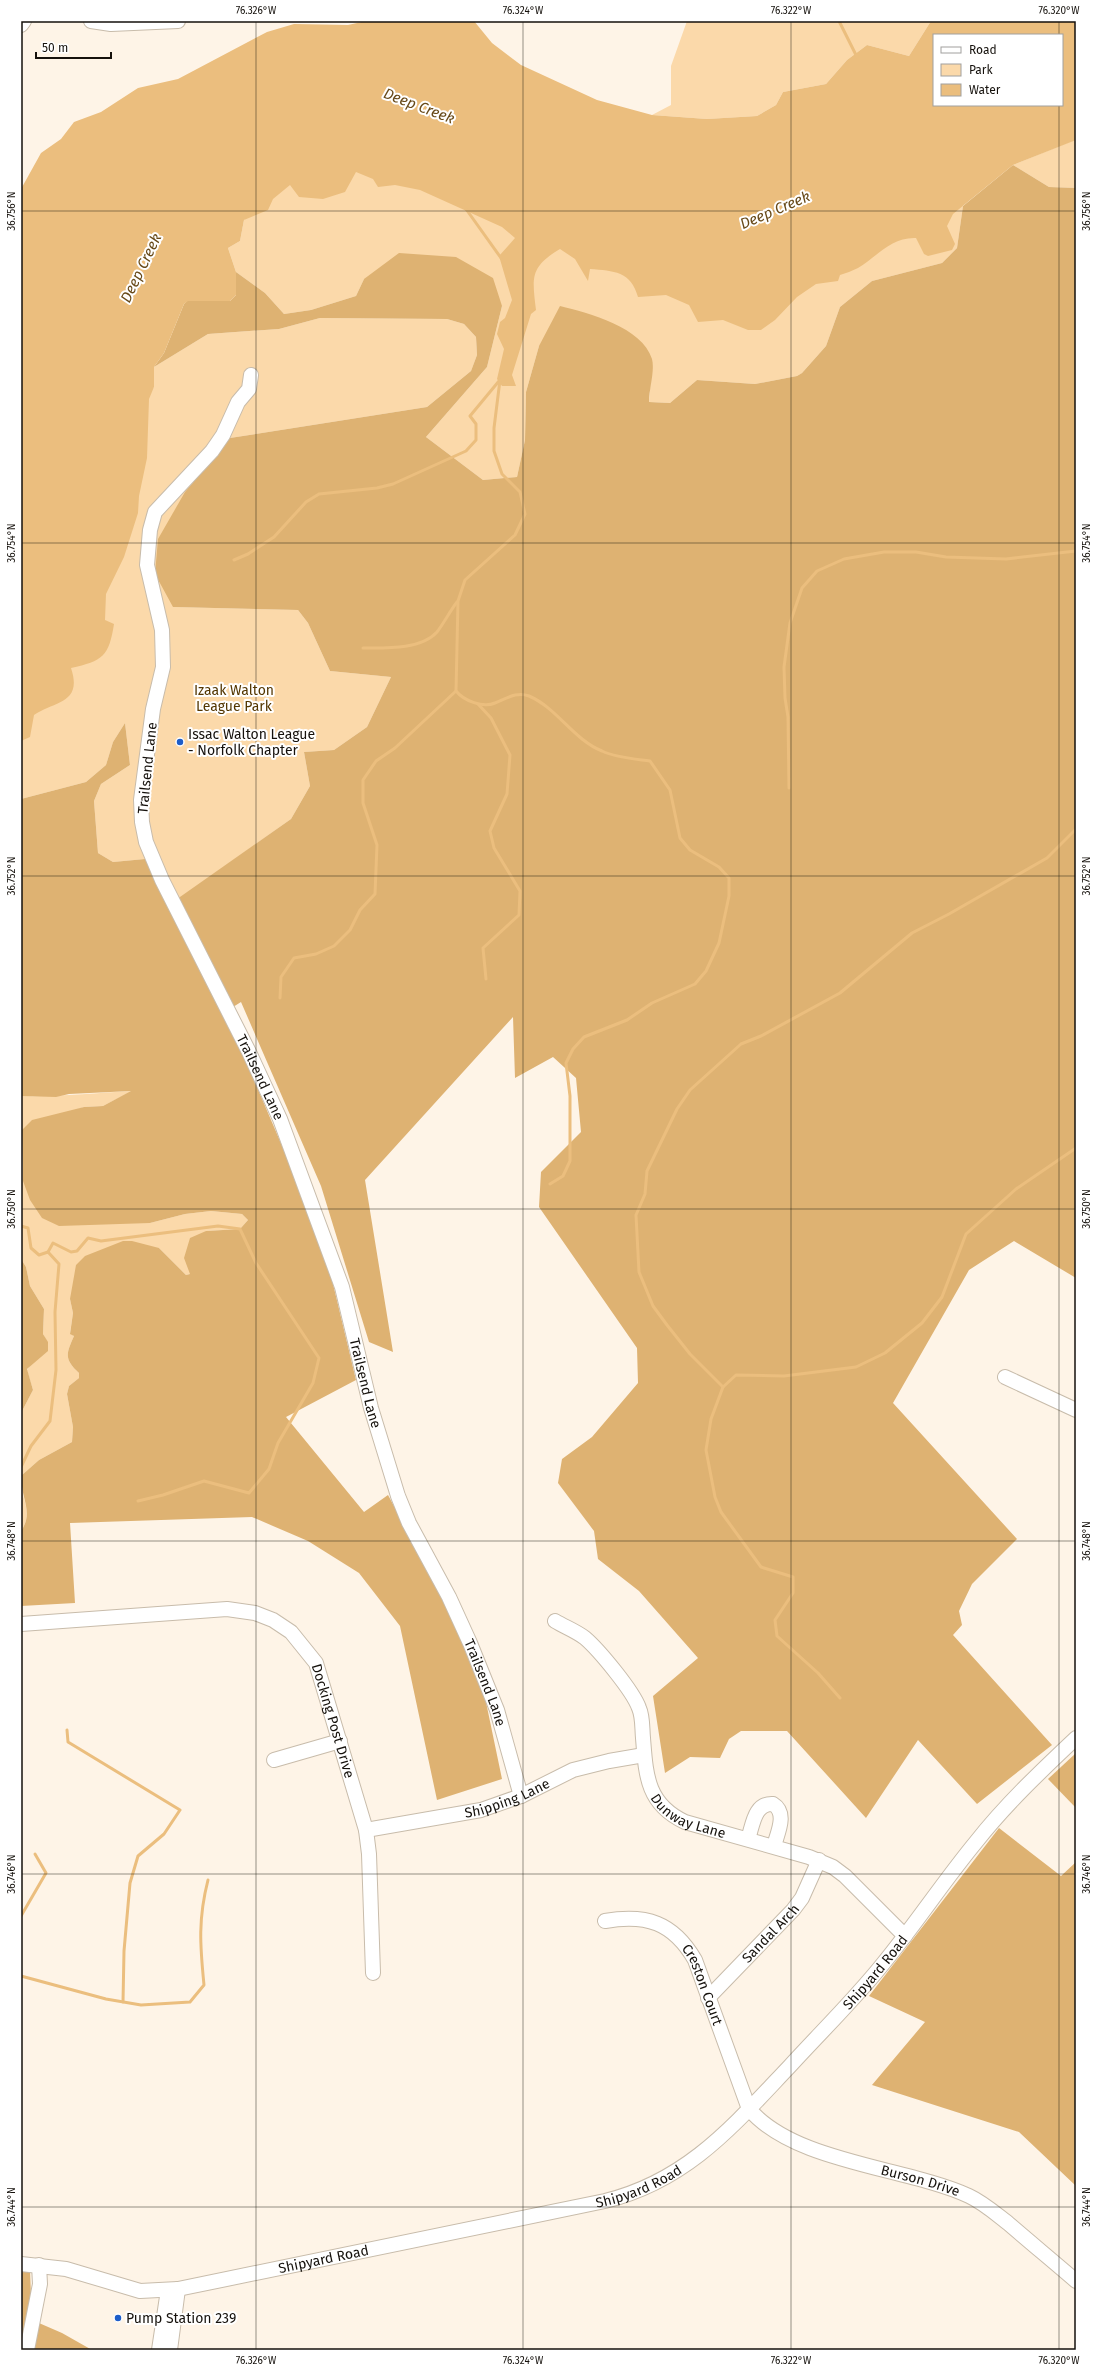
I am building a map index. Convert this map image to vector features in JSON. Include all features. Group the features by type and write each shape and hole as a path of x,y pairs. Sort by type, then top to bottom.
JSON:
{"street":[{"path":"21,25 24,21"},
{"path":"91,21 111,24 178,21"},
{"name":"Trailsend Lane","path":"251,375 249,390 238,402 223,435 212,451 155,512 152,523 147,565 162,630 163,666 153,709 144,772 142,822 146,842 156,867 250,1052 280,1119 342,1286 367,1394 398,1496 412,1529 449,1597 470,1643 496,1710 521,1796"},
{"path":"1005,1377 1076,1410"},
{"name":"Docking Post Drive","path":"21,1624 227,1609 255,1613 273,1620 291,1632 308,1650 316,1663 322,1678 366,1830 369,1854 373,1973"},
{"name":"Dunway Lane","path":"555,1622 579,1635 591,1644 636,1699 642,1721 644,1755 652,1793 661,1806 673,1816 685,1822 819,1860 845,1876 905,1936"},
{"name":"Shipyard Road","path":"21,2264 66,2269 140,2291 173,2290 624,2196 662,2180 693,2161 722,2138 858,1993 905,1936 976,1841 1028,1784 1076,1738"},
{"path":"274,1760 340,1741"},
{"name":"Shipping Lane","path":"366,1830 481,1810 521,1796 572,1770 609,1761 644,1755"},
{"path":"748,1839 758,1810 763,1805 773,1804 780,1811 781,1817 774,1846"},
{"name":"Sandal Arch","path":"708,1998 793,1910 802,1898 819,1860"},
{"name":"Creston Court","path":"605,1921 636,1918 663,1926 675,1934 687,1946 695,1960 749,2109"},
{"name":"Burson Drive","path":"749,2109 759,2121 771,2130 795,2141 836,2156 954,2190 977,2200 1076,2281"},
{"path":"27,2350 40,2284 40,2265"},
{"path":"159,2350 173,2290"},
{"path":"170,2350 173,2290"}],"green space":[{"path":"687,21 931,21 909,56 867,45 847,60 826,84 783,92 776,105 757,116 707,119 652,115 671,105 671,66"},
{"path":"1076,133 1076,188 1049,187 1013,165 1072,141"},
{"path":"317,151 905,211 963,206 957,248 942,263 872,281 840,307 826,346 802,373 797,376 755,384 697,380 670,403 649,402 652,360 539,346 526,392 525,440 517,477 483,480 426,437 487,367 502,306 364,279 356,296 311,310 284,314 265,293 236,272 228,248 240,241 244,220"},
{"name":"Izaak Walton League Park","path":"320,318 447,319 464,324 476,337 477,355 471,371 427,407 230,438 173,607 298,610 308,623 330,671 391,677 367,727 334,750 304,752 310,786 291,819 170,905 145,859 113,862 98,853 94,801 101,784 130,765 125,723 113,742 106,765 86,782 21,799 21,608 154,387 154,367 208,334 279,329"},
{"path":"132,1091 103,1106 84,1107 22,1130 21,1134 21,1096"},
{"path":"21,1149 23,1181 150,1223 185,1214 211,1211 242,1214 248,1220 240,1229 206,1231 190,1274 186,1275 159,1248 70,1299 73,1313 70,1333 74,1336 69,1347 68,1356 71,1364 79,1373 79,1378 69,1386 67,1394 73,1427 72,1442 39,1460 22,1475 21,1485 21,1413 33,1390 27,1370 47,1342 43,1334 44,1309 30,1286 26,1267 21,1259"},
{"path":"21,1489 26,1505 27,1515 21,1531"}],"shaded area":[{"path":"1013,165 1049,187 1076,188 1076,1278 1014,1241 969,1270 893,1403 1017,1539 972,1584 959,1611 962,1625 953,1635 1052,1745 977,1804 918,1740 866,1818 787,1731 741,1731 729,1739 720,1758 690,1757 665,1773 653,1696 698,1658 639,1591 598,1559 594,1531 558,1483 562,1459 592,1437 638,1383 637,1348 539,1207 541,1172 581,1132 576,1078 553,1057 515,1078 513,1017 365,1180 393,1352 369,1342 321,1186 241,1002 225,1012 323,1242 356,1380 286,1417 364,1512 388,1495 477,1659 502,1779 437,1800 400,1626 359,1573 308,1541 252,1517 70,1523 75,1603 21,1606 21,1531 27,1517 22,1475 39,1460 72,1442 73,1427 67,1394 69,1386 79,1378 79,1373 71,1364 68,1356 69,1347 74,1336 70,1334 73,1313 70,1299 76,1265 85,1256 123,1241 132,1241 159,1248 186,1275 190,1274 184,1258 190,1238 206,1231 240,1229 248,1220 242,1214 211,1211 185,1214 150,1223 59,1226 42,1218 30,1200 23,1181 22,1130 32,1120 84,1107 103,1106 131,1091 69,1094 56,1097 21,1096 21,799 86,782 106,765 113,742 125,723 130,765 101,784 94,801 98,853 113,862 145,859 170,904 291,819 310,786 304,752 334,750 367,727 391,677 330,671 308,623 298,610 173,607 155,574 158,539 185,492 230,438 427,407 471,371 477,355 476,337 464,324 447,319 320,318 279,329 208,334 154,367 164,353 184,304 187,301 230,301 236,295 236,272 265,293 284,314 311,310 356,296 364,279 399,253 456,257 493,278 502,306 487,367 426,437 483,480 517,477 525,440 526,392 539,346 560,306 599,317 626,330 637,338 646,348 653,364 649,402 670,403 697,380 755,384 797,376 802,373 826,346 840,307 872,281 942,263 957,248 963,206"},
{"path":"21,1259 26,1267 30,1286 44,1309 43,1334 48,1342 48,1351 27,1369 33,1390 21,1413"},
{"path":"1076,1753 1076,1808 1048,1779"},
{"path":"999,1828 1061,1876 1076,1862 1076,2186 1019,2132 872,2085 925,2022 869,1996"},
{"path":"21,2271 30,2271 32,2320 62,2333 92,2350 21,2350"}],"water":[{"name":"Deep Creek","path":"366,21 474,21 492,43 521,65 597,100 652,115 707,119 757,116 776,105 783,92 826,84 847,60 867,45 909,56 931,21 1076,21 1076,140 1013,165 953,214 947,226 955,244 952,250 928,256 924,254 916,238 899,241 885,248 858,268 840,275 838,281 816,284 797,297 775,320 761,330 748,330 723,320 698,322 689,305 666,295 638,297 631,282 626,277 614,272 590,269 588,281 575,259 560,249 543,261 535,274 534,289 536,310 531,314 512,375 516,386 502,386 497,379 504,349 497,334 500,322 505,318 512,300 499,256 515,238 502,227 420,190 395,185 378,187 373,179 356,172 345,192 323,199 299,197 290,185 273,199 268,210 244,220 240,241 228,248 236,272 236,295 230,301 188,301 184,304 164,353 154,367 154,387 149,399 147,458 139,496 138,513 124,557 106,594 105,620 114,624 110,643 103,655 91,663 71,668 74,680 73,689 70,695 64,700 34,715 30,737 21,741 21,189 41,153 61,139 74,122 101,112 138,88 178,79 267,32 294,24 348,25"}],"waterway":[{"path":"839,21 857,57"},
{"path":"466,209 501,258"},
{"path":"280,998 281,977 294,958 316,954 334,946 350,930 360,910 375,894 377,845 363,803 363,780 376,761 395,748 456,691 458,601 465,580 515,535 525,514 520,492 502,474 494,451 494,428 500,380"},
{"path":"234,560 248,554 274,537 306,502 319,494 377,488 393,484 466,451 476,440 476,424 470,416 499,381"},
{"path":"789,788 788,717 785,698 784,667 790,623 802,588 817,571 844,559 884,552 916,552 946,557 1006,559 1076,551"},
{"path":"363,648 402,647 422,642 437,632 457,602"},
{"path":"456,691 459,695 469,701 485,705 495,703 515,695 520,694 529,696 548,708 592,746 614,755 650,761 670,790 680,838 690,850 719,867 729,878 729,896 719,943 706,971 695,984 652,1003 627,1020 584,1037 573,1049 566,1063 570,1096 570,1161 563,1176 550,1184"},
{"path":"478,704 491,718 510,755 507,794 490,831 494,848 520,891 519,915 483,948 486,979"},
{"path":"723,1387 690,1354 653,1306 639,1272 636,1215 645,1194 647,1171 677,1109 690,1090 741,1044 761,1036 840,993 912,933 949,914 1047,858 1076,829"},
{"path":"840,1698 818,1673 777,1636 775,1620 793,1593 793,1577 761,1567 721,1512 715,1497 706,1450 711,1419 723,1387 736,1375 784,1376 856,1367 885,1353 922,1323 942,1297 966,1234 1016,1189 1076,1148"},
{"path":"21,1226 28,1228 31,1248 39,1255 48,1252 53,1243 71,1252 77,1251 88,1238 101,1241 218,1226 240,1229 256,1263 319,1358 313,1383 278,1443 269,1469 249,1493 204,1481 163,1495 138,1501"},
{"path":"21,1467 31,1446 50,1421 56,1370 55,1312 59,1264 48,1252"},
{"path":"67,1730 68,1742 180,1810 164,1834 138,1856 130,1883 124,1951 123,2002"},
{"path":"21,1916 46,1873 35,1854"},
{"path":"21,1976 106,1999 141,2005 190,2002 204,1985 201,1920 208,1880"}],"place":[{"name":"Issac Walton League - Norfolk Chapter","path":"180,742"},
{"name":"Pump Station 239","path":"118,2318"}]}
